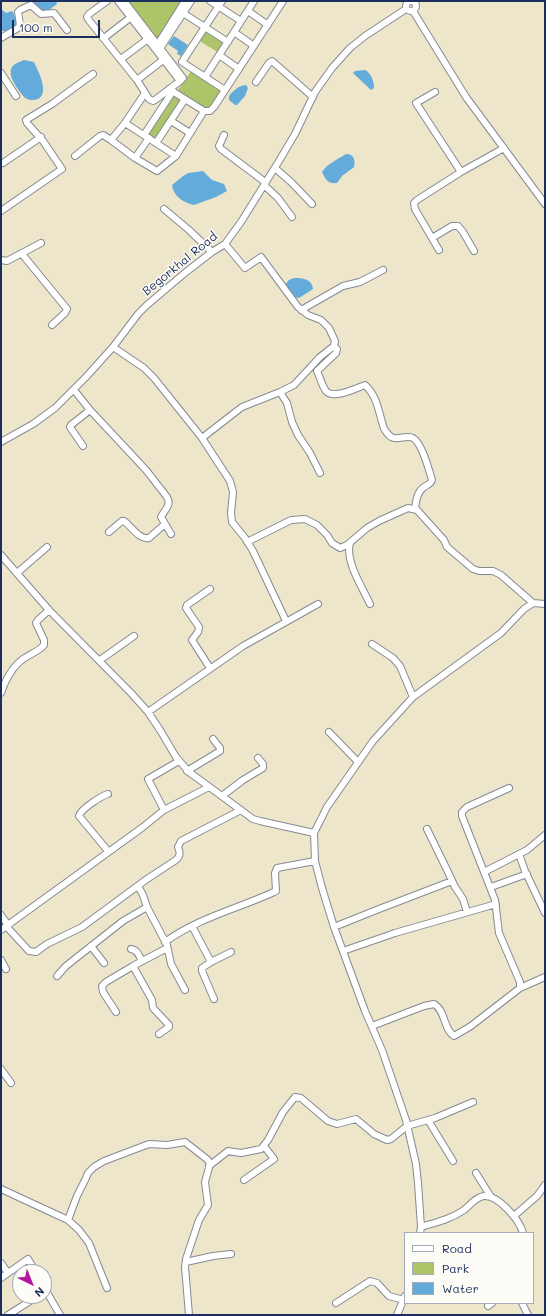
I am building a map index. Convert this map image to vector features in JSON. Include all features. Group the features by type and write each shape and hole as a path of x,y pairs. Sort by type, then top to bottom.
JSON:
{"street":[{"path":"107,1 87,17 121,59 150,99 153,101 171,90"},
{"path":"118,1 157,48 164,60 181,79"},
{"path":"124,1 181,79"},
{"path":"157,48 185,1"},
{"path":"157,48 191,1"},
{"path":"210,1 220,4 241,21"},
{"path":"204,77 254,1"},
{"path":"171,90 204,111 210,111 214,108 283,1"},
{"path":"413,1 416,6 413,10 410,11 406,9 407,3 413,1"},
{"path":"220,4 182,62 225,90"},
{"path":"1,38 18,28 20,25 18,12 31,5 41,14 54,13 67,30"},
{"name":"Begorkhal Road","path":"1,442 33,424 54,408 74,390 114,347 138,314 147,305 224,244 241,222 275,168 295,134 313,97 332,68 350,48 365,36 406,9"},
{"path":"413,10 466,97 545,204"},
{"path":"248,11 268,24"},
{"path":"183,13 228,42"},
{"path":"104,38 131,17"},
{"path":"234,32 254,46"},
{"path":"121,59 148,39"},
{"path":"219,55 239,69"},
{"path":"137,80 164,60"},
{"path":"256,82 272,61 313,97"},
{"path":"135,158 171,90 190,67"},
{"path":"1,73 16,96"},
{"path":"1,211 62,169 41,137 27,123 26,120 52,104 93,74"},
{"path":"435,92 416,103 461,172"},
{"path":"111,140 125,123 145,93"},
{"path":"156,143 185,99"},
{"path":"75,156 102,135 157,171 176,156 204,111"},
{"path":"171,121 190,133"},
{"path":"125,123 176,156"},
{"path":"224,135 219,143 221,149 265,184 292,216"},
{"path":"3,163 41,137"},
{"path":"439,250 415,209 414,204 417,200 461,172 504,148"},
{"path":"275,168 312,204"},
{"path":"164,209 212,252"},
{"path":"432,238 452,226 458,226 474,251"},
{"path":"1,260 7,261 41,243"},
{"path":"202,438 242,407 294,385 320,357 334,346 336,341 325,323 301,310 261,257 245,268 224,244"},
{"path":"22,254 66,307 65,313 52,325"},
{"path":"301,310 342,286 360,282 383,270"},
{"path":"334,346 338,349 336,353 317,371 327,392 332,395 341,394 365,386 375,396 385,430 391,437 398,440 413,438 418,444 427,463 432,480 430,484 423,487 417,495 415,509"},
{"path":"114,347 144,368 154,378 202,438 232,487 231,518 258,561 286,621"},
{"path":"74,390 90,410 146,470 167,497 169,501 168,505 161,517 171,534"},
{"path":"280,392 287,403 292,422 298,435 313,457 320,473"},
{"path":"83,446 70,427 90,410"},
{"path":"247,542 292,520 305,519 317,525 327,535 332,543 340,548 350,543 367,528 379,521 408,508 415,509 423,515 444,540 447,547 473,569 479,571 493,571 501,575 533,603 545,604"},
{"path":"109,532 124,521 145,539 151,537 165,524"},
{"path":"350,543 348,551 370,604"},
{"path":"17,573 47,547"},
{"path":"1,555 50,610 132,693 148,712 187,771 249,816 260,821 314,833"},
{"path":"210,589 187,605 186,608 199,627 198,632 192,640 210,668"},
{"path":"522,1232 514,1216 497,1200 485,1196 480,1197 448,1219 420,1230 416,1164 407,1126 382,1050 334,927 322,888 316,861 314,833 327,807 373,741 413,697 501,633 517,616 533,603"},
{"path":"148,712 243,646 318,604"},
{"path":"1,694 4,685 14,667 23,659 34,654 44,645 44,640 36,623 50,610"},
{"path":"100,660 134,636"},
{"path":"372,644 393,658 400,666 413,697"},
{"path":"329,732 358,762"},
{"path":"187,771 220,751 220,748 213,739"},
{"path":"222,796 242,780 263,768 263,764 258,758"},
{"path":"164,810 148,779 179,761"},
{"path":"5,927 147,824 164,810 209,787"},
{"path":"509,788 467,807 462,812 464,823 491,887 496,904 499,932 520,982 520,988"},
{"path":"108,794 104,795 83,810 79,816 108,852"},
{"path":"1,915 5,927 28,951 36,952 47,944 82,927 179,857 180,854 178,847 181,841 241,810"},
{"path":"427,829 456,890 463,899 467,912"},
{"path":"484,872 527,850 544,839"},
{"path":"519,854 545,913"},
{"path":"116,1012 103,992 102,986 106,982 142,961 192,926 276,891 277,868 316,861"},
{"path":"491,887 527,874"},
{"path":"334,927 452,881"},
{"path":"138,886 166,945 171,964 185,990"},
{"path":"343,951 395,933 496,904"},
{"path":"57,976 66,966 123,920 147,907"},
{"path":"192,926 211,962"},
{"path":"91,946 104,963"},
{"path":"131,949 138,953 142,961"},
{"path":"214,999 202,968 231,952"},
{"path":"1,960 6,969"},
{"path":"133,966 152,1000 153,1008 169,1027 159,1034"},
{"path":"372,1026 424,1006 434,1004 440,1010 450,1033 454,1036 470,1026 520,988 545,977"},
{"path":"1,1069 11,1083"},
{"path":"210,1166 228,1150 241,1153 248,1150 258,1150 264,1146 283,1112 295,1097 300,1098 328,1121 337,1124 356,1119 374,1134 387,1140 391,1139 407,1126 428,1120 473,1102"},
{"path":"428,1120 453,1161"},
{"path":"68,1220 88,1172 104,1161 144,1145 167,1145 185,1142 208,1160 210,1166 206,1182 208,1205 199,1220 186,1262 185,1272 189,1315"},
{"path":"244,1180 274,1159 264,1146"},
{"path":"476,1173 491,1197"},
{"path":"514,1216 534,1199 545,1185"},
{"path":"1,1189 68,1220 77,1228 89,1243 107,1288"},
{"path":"186,1262 231,1254"},
{"path":"22,1264 28,1260 31,1264"},
{"path":"1,1262 8,1273"},
{"path":"1,1278 12,1270"},
{"path":"336,1303 370,1282 377,1283 389,1296 404,1298 397,1315"},
{"path":"52,1302 60,1315"},
{"path":"8,1315 25,1304"},
{"path":"522,1304 528,1315"}],"green space":[{"path":"127,1 183,1 157,41"},
{"path":"206,29 226,42 219,53 198,40"},
{"path":"191,71 222,90 209,110 178,90"},
{"path":"173,93 183,99 156,141 146,135"}],"water":[{"path":"33,1 56,1 57,4 42,13 36,8"},
{"path":"1,9 6,13 12,11 16,21 15,27 6,31 1,31"},
{"path":"174,36 188,45 181,56 177,54 178,51 168,44"},
{"path":"24,60 34,62 42,82 43,92 36,100 25,98 11,76 12,67"},
{"path":"365,70 369,73 373,80 374,88 371,90 353,73 355,71"},
{"path":"246,85 248,88 245,96 237,105 235,105 229,100 229,96 236,89"},
{"path":"346,154 353,157 354,167 342,176 337,183 329,182 322,172 330,164"},
{"path":"203,171 212,180 224,184 227,191 216,197 194,205 186,203 177,196 172,185 188,173"},
{"path":"294,278 309,281 313,289 299,298 294,297 284,286 289,280"}]}
